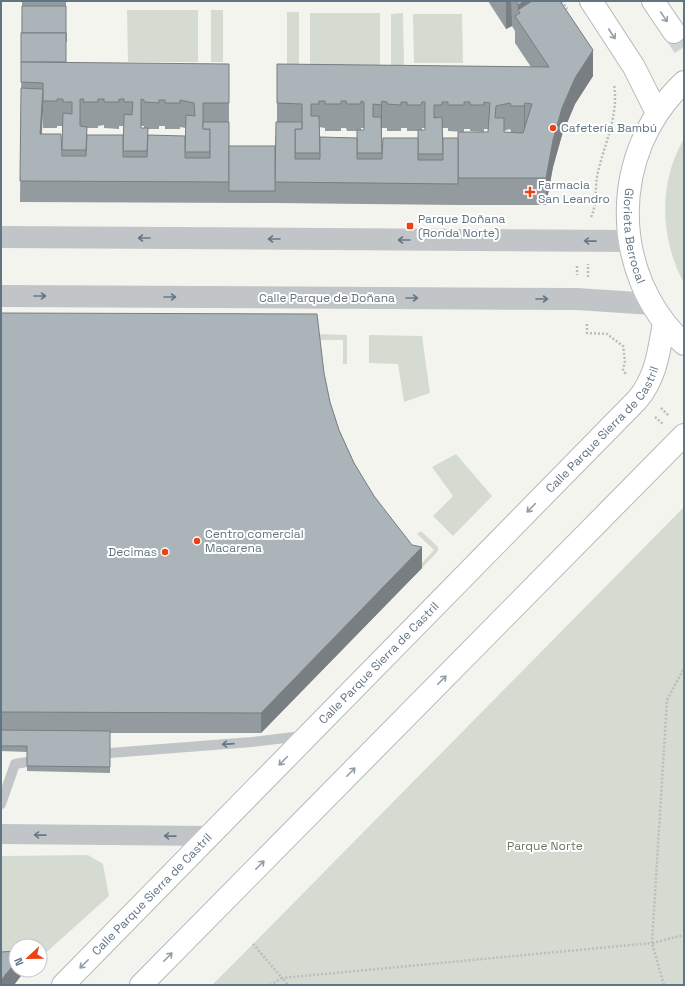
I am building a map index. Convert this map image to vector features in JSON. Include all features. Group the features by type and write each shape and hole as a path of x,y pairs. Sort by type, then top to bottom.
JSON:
{"main road":[{"path":"590,1 634,67 656,113"},
{"path":"653,1 674,32"},
{"name":"Glorieta Berrocal","path":"684,82 656,113 643,137 629,186 629,241 635,267 652,304 664,323 684,344"},
{"name":"Calle Parque Sierra de Castril","path":"63,985 644,392 657,366 664,323"},
{"path":"141,985 674,430"}],"street":[{"path":"1,237 629,241"},
{"name":"Calle Parque de Doñana","path":"1,296 577,299 652,304"},
{"path":"1,834 209,836"}],"lane":[{"path":"110,753 252,742 308,735"},
{"path":"1,804 15,764 27,762"}],"path":[{"path":"654,416 674,430"},
{"path":"664,985 652,943 667,700 684,668"},
{"path":"270,985 282,978 652,943 684,935"},
{"path":"253,944 288,985"}],"green space":[{"path":"127,10 198,10 198,62 128,62"},
{"path":"211,10 223,10 223,62 211,62"},
{"path":"287,12 299,12 299,64 287,64"},
{"path":"310,13 380,13 380,65 310,65"},
{"path":"403,13 404,66 391,66 391,14"},
{"path":"413,14 462,14 463,63 414,63"},
{"path":"684,139 684,283 670,248 665,211 666,192 670,173 676,155"},
{"path":"317,334 347,335 347,364 343,364 343,340 317,340"},
{"path":"369,335 422,336 430,393 404,402 398,364 369,363"},
{"path":"456,454 492,496 453,536 433,516 453,496 432,467"},
{"name":"Parque Norte","path":"684,507 684,985 212,985 253,944"},
{"path":"421,531 438,547 438,551 422,568 418,567 434,550 417,534"},
{"path":"88,855 103,864 109,896 48,951 48,938 8,938 8,978 20,978 14,985 1,985 1,856"}],"building":[{"path":"516,1 525,1 518,5"},
{"path":"532,1 560,1 593,50 575,78 562,108 553,140 546,178 458,178 458,132 488,132 490,103 484,102 484,105 470,105 470,102 464,102 464,105 448,105 448,102 442,102 442,105 434,105 434,118 442,117 443,154 418,154 418,130 425,130 425,102 422,102 421,105 407,105 407,102 401,102 401,105 387,104 387,102 382,101 381,105 373,104 373,117 381,117 382,153 357,153 357,130 364,130 364,102 361,101 361,104 347,104 346,101 341,101 341,104 325,104 325,101 319,101 319,104 311,104 311,116 319,116 320,153 295,153 295,129 302,129 302,104 277,103 277,64 549,67 515,16 520,13 518,10","holes":["510,103 511,106 524,106 525,103 532,104 523,133 504,132 504,118 495,118 496,106"]},
{"path":"22,6 66,6 66,33 22,33"},
{"path":"21,33 66,33 66,62 21,62"},
{"path":"21,62 229,64 229,103 203,103 203,129 210,129 210,152 185,152 186,115 195,116 194,103 180,100 180,103 165,103 165,100 159,100 159,103 144,102 144,100 141,99 141,128 148,128 147,151 123,151 124,114 132,115 133,102 124,102 124,99 119,99 119,102 104,102 104,99 98,99 98,102 83,102 84,99 80,99 80,126 87,127 86,150 62,150 63,113 72,114 72,102 63,102 63,99 57,99 57,101 43,101 43,83 21,82"},
{"path":"21,88 43,89 40,134 61,134 62,156 86,156 87,135 123,135 123,157 147,157 148,135 185,136 185,158 210,158 210,129 203,129 203,122 229,122 229,182 20,181"},
{"path":"276,122 302,122 302,129 295,129 295,159 320,159 320,137 357,138 357,159 382,159 383,138 418,138 418,160 443,160 443,138 458,138 458,184 275,182"},
{"path":"229,146 275,146 275,191 229,191"},
{"name":"Centro comercial Macarena","path":"1,313 317,314 324,373 330,402 339,430 354,463 374,496 412,545 422,547 261,713 1,712"},
{"path":"1,730 110,731 110,767 27,766 27,746 1,746"},
{"path":"1,952 8,952 8,972 1,980"}],"tunnel":[{"path":"674,32 684,47"}],"place":[{"name":"Cafetería Bambú","path":"553,128"},
{"name":"Farmacia San Leandro","path":"530,192"},
{"name":"Parque Doñana (Ronda Norte)","path":"410,226"},
{"name":"Centro comercial Macarena","path":"197,541"},
{"name":"Decimas","path":"165,552"}]}
